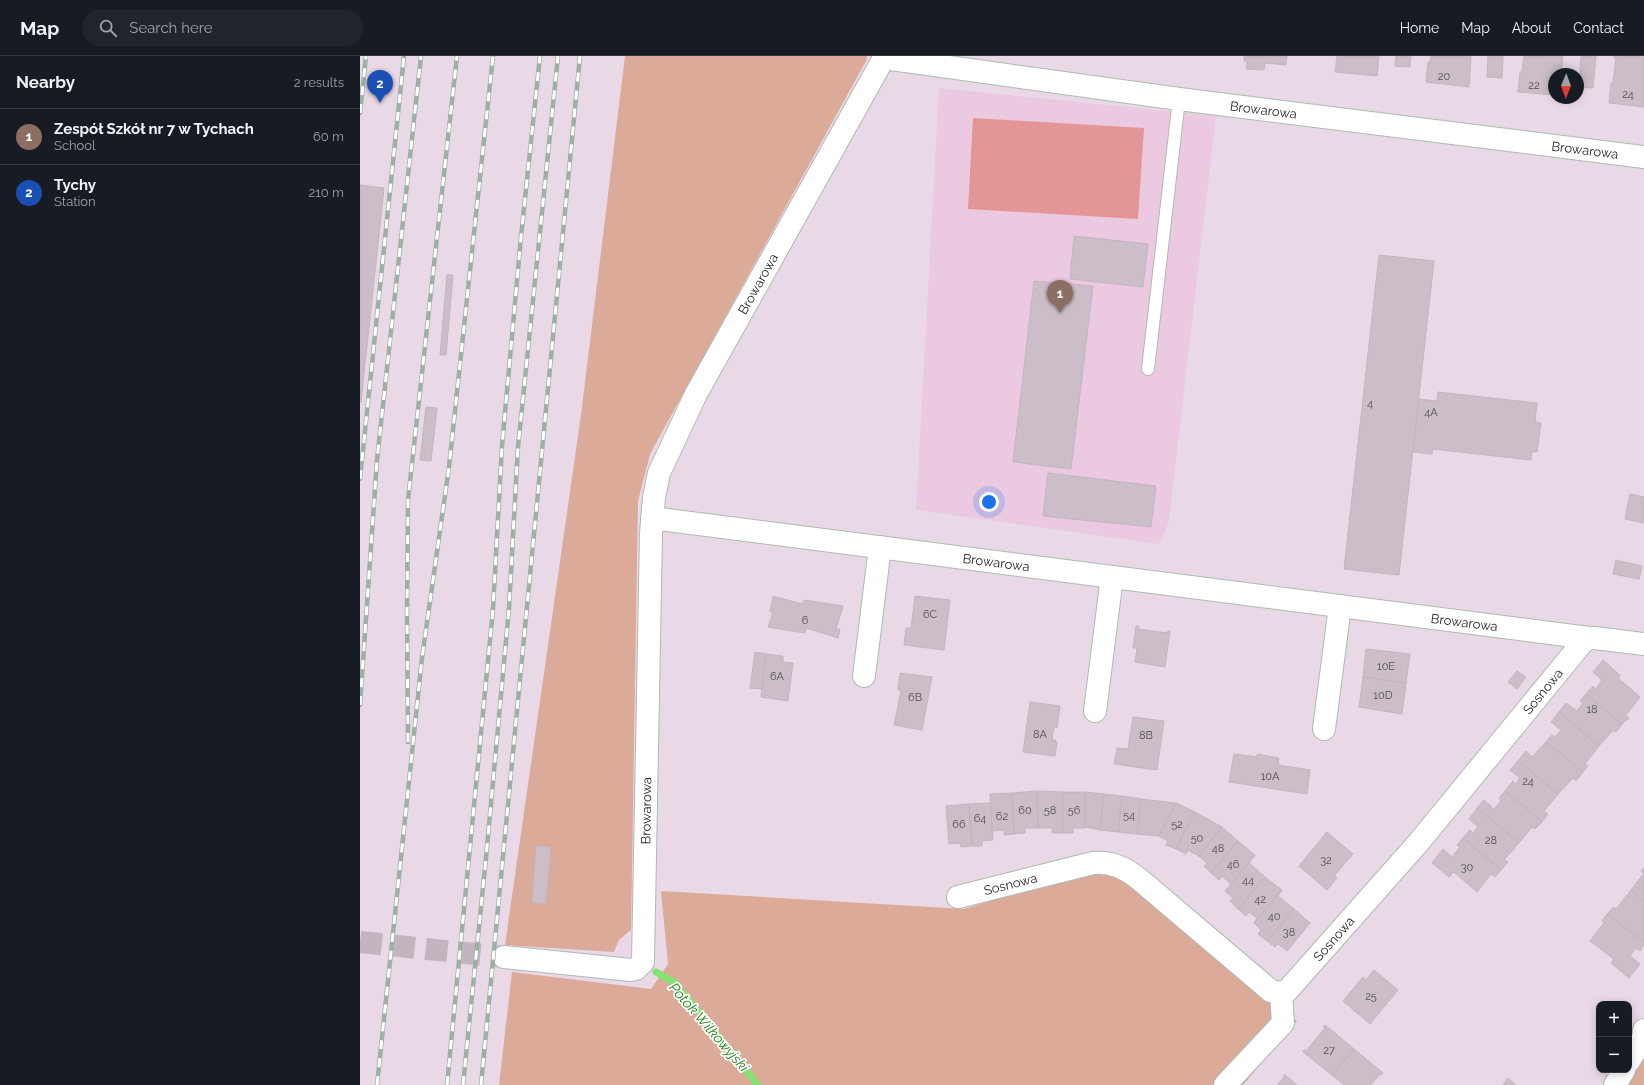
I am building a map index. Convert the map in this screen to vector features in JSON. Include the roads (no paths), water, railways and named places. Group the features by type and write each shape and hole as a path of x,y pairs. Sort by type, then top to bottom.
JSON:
{"street":[{"name":"Browarowa","path":"504,957 631,970 643,962 650,534 654,497 659,473 696,394 884,57 1179,99 1644,157"},
{"name":"Browarowa","path":"652,518 1588,638"},
{"path":"864,676 880,547"},
{"path":"1095,711 1112,577"},
{"path":"1324,730 1340,606"},
{"path":"1588,638 1644,644"},
{"name":"Sosnowa","path":"958,897 1093,862 1114,864 1127,869 1271,991 1278,994 1287,991 1419,842 1582,643 1588,638"},
{"path":"1225,1085 1283,1023 1281,993"},
{"path":"1632,1056 1643,1038 1644,1030"},
{"path":"1615,1085 1622,1073"}],"lane":[{"path":"1148,369 1179,99"}],"waterway":[{"name":"Potok Wilkowyjski","path":"656,972 675,983 758,1085"}],"tunnel":[{"path":"360,942 504,957"}],"railway":[{"path":"360,113 366,56"},
{"path":"360,479 404,56"},
{"path":"360,705 377,460 421,56"},
{"path":"408,742 408,500 457,56"},
{"path":"377,1085 422,658 449,467 493,56"},
{"path":"447,1085 493,609 502,446 521,237 540,56"},
{"path":"463,1085 509,608 518,447 558,56"},
{"path":"481,1085 580,56"}],"place":[{"name":"Tychy","path":"380,103"},
{"name":"Zespół Szkół nr 7 w Tychach","path":"1060,313"}]}
